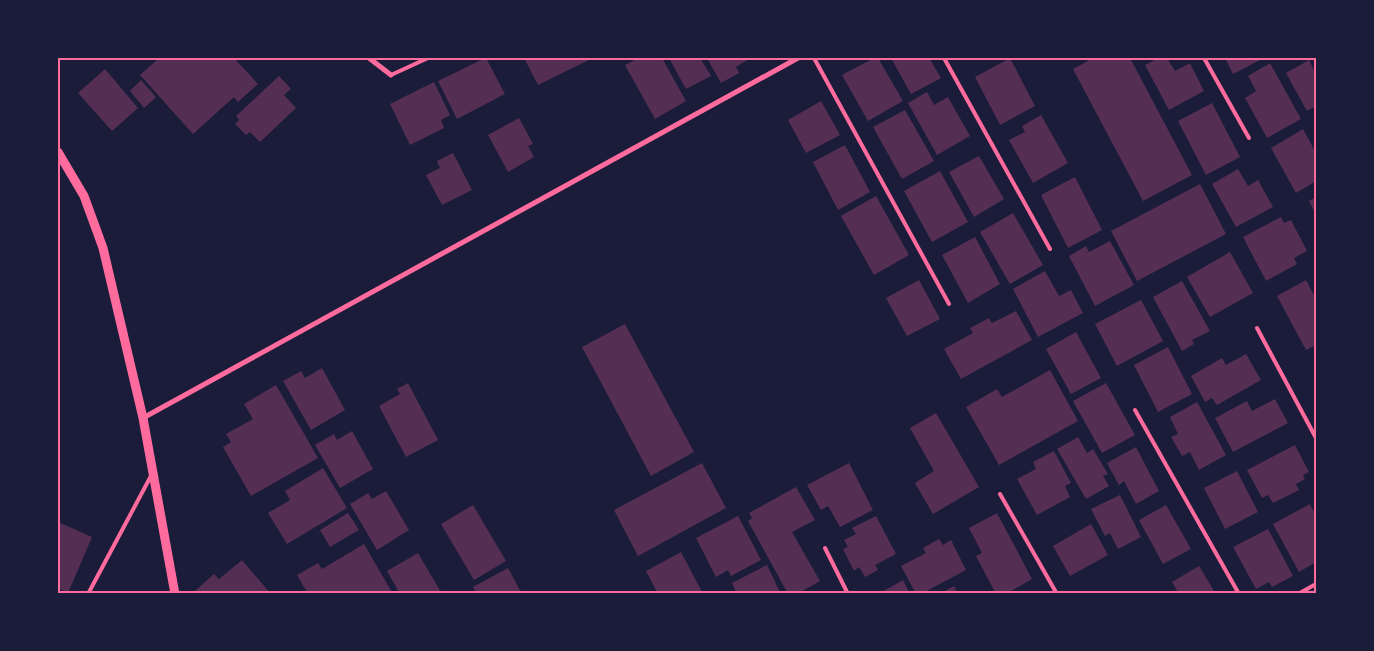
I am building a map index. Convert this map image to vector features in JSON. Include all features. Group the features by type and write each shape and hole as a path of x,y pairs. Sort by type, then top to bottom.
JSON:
{"street":[{"path":"369,58 391,75"},
{"path":"143,418 798,58"},
{"path":"58,152 84,196 103,248 143,418 175,594"}],"lane":[{"path":"391,75 428,58"},
{"path":"814,58 949,304"},
{"path":"944,58 1050,249"},
{"path":"1204,58 1249,138"},
{"path":"1257,328 1316,438"},
{"path":"1135,410 1239,594"},
{"path":"88,594 153,473"},
{"path":"1000,494 1057,594"},
{"path":"825,548 848,594"},
{"path":"1298,594 1316,584"}],"building":[{"path":"159,58 234,58 258,84 238,102 234,97 193,134 140,75"},
{"path":"485,58 505,94 457,119 438,81"},
{"path":"524,58 593,58 538,85"},
{"path":"639,58 662,58 686,101 655,119 625,65"},
{"path":"669,58 700,58 711,76 686,89"},
{"path":"707,58 749,59 736,67 739,73 721,83"},
{"path":"874,58 878,58 903,101 868,121 842,75"},
{"path":"891,58 929,58 941,78 911,94"},
{"path":"1010,58 1035,106 1000,125 975,77"},
{"path":"1093,58 1130,58 1192,175 1143,201 1073,69"},
{"path":"1159,58 1167,58 1175,71 1190,63 1204,91 1169,110 1145,65"},
{"path":"1225,58 1264,58 1233,74"},
{"path":"1309,60 1316,74 1316,106 1307,111 1286,73"},
{"path":"1270,63 1301,119 1267,138 1245,98 1256,91 1248,76"},
{"path":"105,69 138,108 112,131 78,93"},
{"path":"279,76 291,89 284,95 296,108 260,142 250,132 246,135 235,124 239,120 236,116"},
{"path":"141,80 156,97 144,108 130,91"},
{"path":"434,82 450,115 441,120 444,128 410,145 390,104"},
{"path":"927,92 934,105 948,97 970,136 937,155 908,103"},
{"path":"821,101 840,135 806,153 788,120"},
{"path":"1212,103 1240,157 1206,175 1178,121"},
{"path":"905,110 934,161 902,179 873,127"},
{"path":"1041,115 1068,163 1033,183 1009,140 1025,132 1022,126"},
{"path":"519,118 533,144 528,146 534,157 508,172 488,135"},
{"path":"1303,129 1316,153 1316,181 1296,193 1271,148"},
{"path":"845,145 870,192 838,210 813,162"},
{"path":"453,153 472,190 442,205 426,175 440,168 437,161"},
{"path":"979,156 1004,199 974,217 949,172"},
{"path":"1238,169 1248,186 1258,180 1273,207 1236,227 1212,184"},
{"path":"940,171 968,222 932,242 904,191"},
{"path":"1075,177 1102,230 1068,248 1041,195"},
{"path":"1200,184 1226,234 1137,281 1111,231"},
{"path":"876,196 909,255 874,275 841,216"},
{"path":"1316,197 1316,215 1309,201"},
{"path":"1013,213 1043,265 1010,284 980,232"},
{"path":"1281,217 1284,223 1291,220 1307,251 1294,258 1297,264 1266,281 1243,237"},
{"path":"975,237 1000,284 968,303 942,255"},
{"path":"1110,241 1134,285 1095,306 1069,256 1086,246 1089,252"},
{"path":"1230,252 1253,293 1210,317 1187,277"},
{"path":"1045,271 1059,296 1071,290 1083,313 1038,337 1013,289"},
{"path":"919,280 940,319 907,336 886,298"},
{"path":"1306,280 1316,299 1316,345 1306,350 1277,296"},
{"path":"1182,281 1210,331 1192,340 1194,344 1182,351 1153,297"},
{"path":"1141,300 1163,341 1117,366 1095,324"},
{"path":"1016,311 1032,340 961,379 944,349 973,333 970,328 989,318 992,323"},
{"path":"625,324 694,452 651,476 582,347"},
{"path":"1076,332 1101,378 1071,394 1046,349"},
{"path":"1168,347 1192,394 1158,412 1134,365"},
{"path":"1246,354 1261,380 1217,405 1212,398 1205,402 1191,376 1222,358 1226,365"},
{"path":"322,368 345,410 311,430 283,381 301,371 305,378"},
{"path":"1050,370 1078,421 999,465 966,407 997,389 1002,397"},
{"path":"408,383 438,440 406,457 379,406 400,394 397,389"},
{"path":"1106,383 1135,435 1102,453 1073,401"},
{"path":"276,385 318,458 251,496 223,447 231,442 226,434 253,419 244,404"},
{"path":"1275,399 1288,423 1233,452 1215,418 1247,401 1252,411"},
{"path":"1197,402 1226,455 1199,470 1190,452 1182,456 1171,437 1178,434 1170,417"},
{"path":"936,413 979,487 933,514 915,483 934,471 910,428"},
{"path":"352,431 373,469 340,488 315,445 334,434 337,440"},
{"path":"1078,437 1087,453 1093,449 1108,474 1103,476 1109,486 1086,499 1057,449"},
{"path":"1295,445 1309,472 1303,475 1305,479 1296,484 1299,490 1273,503 1268,495 1262,498 1247,470"},
{"path":"1136,447 1159,491 1136,504 1124,481 1119,485 1107,463"},
{"path":"1054,451 1071,483 1065,486 1070,497 1037,515 1017,479 1036,469 1033,462"},
{"path":"702,463 726,508 638,556 614,510"},
{"path":"849,463 873,510 840,527 828,506 821,510 807,485"},
{"path":"323,468 347,508 287,544 268,513 290,500 285,491"},
{"path":"1237,471 1258,512 1225,529 1204,488"},
{"path":"796,487 815,520 792,532 820,581 797,594 788,594 748,521 752,518 749,513"},
{"path":"386,491 409,530 377,550 350,504 368,493 372,499"},
{"path":"1120,495 1141,537 1118,549 1110,533 1105,536 1091,509"},
{"path":"1310,504 1316,516 1316,562 1299,572 1273,524"},
{"path":"473,505 506,561 474,580 441,524"},
{"path":"1166,505 1191,549 1163,564 1139,520"},
{"path":"348,513 359,530 330,547 320,530"},
{"path":"997,513 1032,579 1006,594 996,594 976,556 982,553 969,528"},
{"path":"738,516 761,560 731,576 728,570 716,577 696,538"},
{"path":"876,516 896,554 875,565 878,570 865,577 859,567 854,571 843,549 848,547 844,540 856,534 852,528"},
{"path":"58,522 92,537 68,593 58,588"},
{"path":"1091,524 1108,555 1070,576 1053,546"},
{"path":"1268,529 1293,576 1272,587 1269,582 1256,589 1233,547"},
{"path":"939,539 943,545 951,540 966,570 921,594 916,594 901,566 926,553 923,548"},
{"path":"364,544 393,594 308,594 297,575 318,563 322,569"},
{"path":"681,552 702,592 699,594 658,594 646,571"},
{"path":"418,553 442,594 400,594 387,571"},
{"path":"242,560 271,594 197,594 195,591 214,574 219,579"},
{"path":"767,565 781,594 737,594 732,583"},
{"path":"1199,566 1216,594 1179,594 1172,582"},
{"path":"508,568 522,594 477,594 473,587"},
{"path":"903,580 910,594 878,594"},
{"path":"954,586 958,594 940,594"}]}
